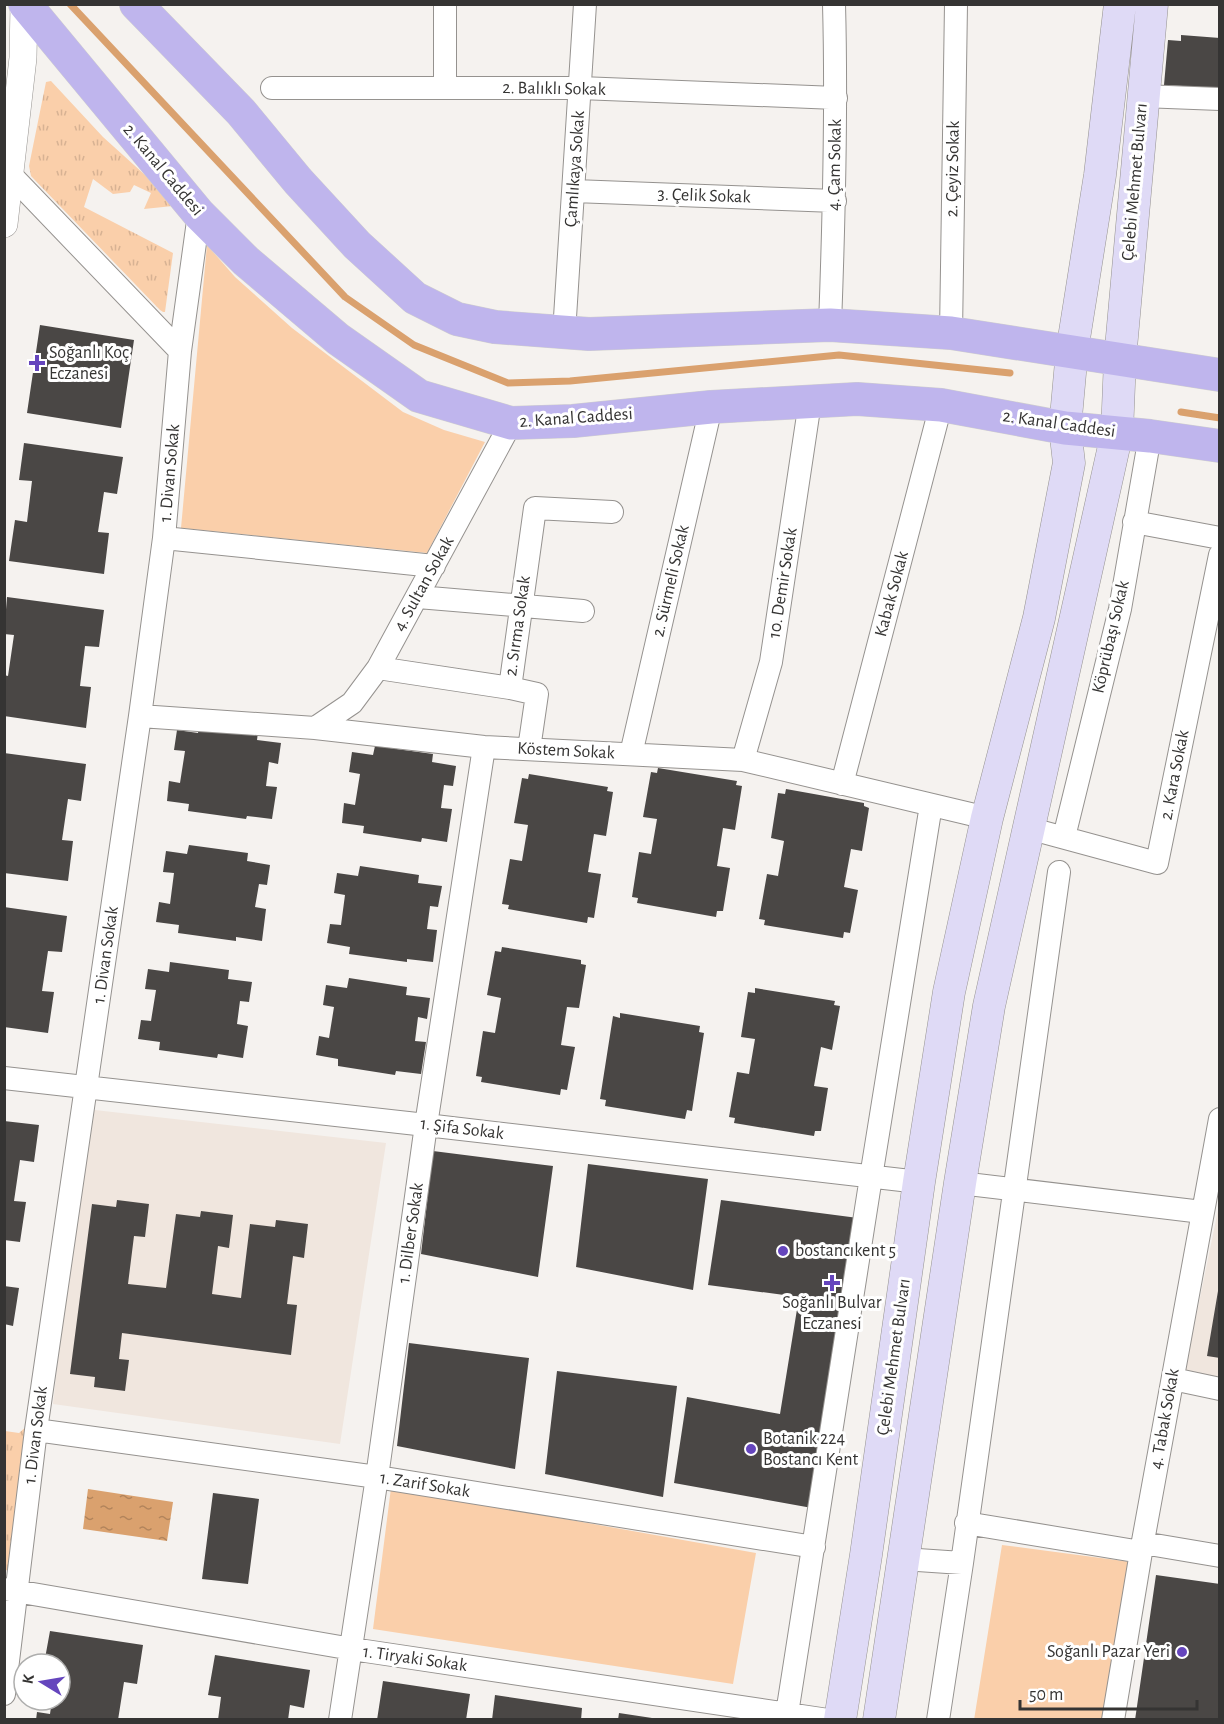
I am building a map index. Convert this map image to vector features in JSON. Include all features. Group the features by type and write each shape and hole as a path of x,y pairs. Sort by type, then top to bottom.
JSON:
{"main road":[{"name":"2. Kanal Caddesi","path":"24,4 199,214 246,261 338,339 419,396 511,423 573,421 711,407 857,399 941,405 1065,428 1150,436 1220,446"},
{"path":"136,4 240,112 298,181 357,244 415,298 457,319 495,327 589,334 830,325 951,333 1220,375"},
{"name":"Çelebi Mehmet Bulvarı","path":"840,1719 949,992 987,818 1039,618 1069,463 1065,428 1072,351 1100,175 1120,4"},
{"name":"Çelebi Mehmet Bulvarı","path":"1028,828 1117,433 1120,359 1152,4"},
{"path":"879,1719 989,1006 1028,828"}],"street":[{"path":"4,224 22,58 24,4"},
{"path":"445,4 446,88"},
{"name":"Çamlıkaya Sokak","path":"564,333 585,4"},
{"name":"4. Çam Sokak","path":"830,325 835,201 834,4"},
{"name":"2. Çeyiz Sokak","path":"951,333 956,4"},
{"name":"2. Balıklı Sokak","path":"272,88 580,88 836,98"},
{"path":"1142,96 1220,99"},
{"path":"11,175 180,351"},
{"name":"3. Çelik Sokak","path":"574,191 835,201"},
{"name":"1. Divan Sokak","path":"4,1694 11,1590 87,1087 164,538 180,351 199,214"},
{"name":"10. Demir Sokak","path":"742,760 771,662 810,402"},
{"name":"Kabak Sokak","path":"842,784 941,405"},
{"name":"2. Sürmeli Sokak","path":"631,754 711,407"},
{"name":"4. Sultan Sokak","path":"315,728 352,703 378,668 511,423"},
{"name":"Köprübaşı Sokak","path":"1064,837 1119,609 1150,436"},
{"name":"2. Sırma Sokak","path":"378,668 510,688 535,508 612,512"},
{"path":"1134,522 1220,538"},
{"path":"164,538 434,566"},
{"name":"2. Kara Sokak","path":"1028,828 1157,863 1220,555"},
{"path":"418,597 583,611"},
{"path":"510,688 537,694 529,749"},
{"name":"Köstem Sokak","path":"140,716 315,728 484,747 742,760 987,818"},
{"name":"1. Dilber Sokak","path":"340,1719 377,1477 426,1125 484,747"},
{"path":"787,1717 931,805"},
{"path":"938,1719 1059,872"},
{"name":"1. Şifa Sokak","path":"4,1078 919,1182"},
{"name":"4. Tabak Sokak","path":"1113,1719 1220,1119"},
{"path":"960,1183 1202,1212"},
{"path":"1173,1379 1220,1389"},
{"name":"1. Zarif Sokak","path":"36,1430 377,1477 814,1547"},
{"path":"966,1523 1142,1548 1220,1556"},
{"path":"903,1559 962,1563"},
{"name":"1. Tiryaki Sokak","path":"11,1590 352,1649 787,1717 828,1719"}],"shaded area":[{"path":"86,1109 386,1143 340,1444 53,1404"},
{"path":"1219,1205 1219,1377 1185,1371"}],"green space":[{"path":"51,81 103,137 175,202 173,206 144,209 151,193 134,185 130,192 113,194 93,179 84,207 173,253 165,312 160,310 31,176 29,166 46,82"},
{"path":"207,245 235,277 292,328 403,412 444,430 485,442 427,553 181,528"},
{"path":"27,1426 9,1569 5,1571 5,1431 19,1433"},
{"path":"391,1488 756,1553 733,1684 373,1629"},
{"path":"1002,1545 1131,1562 1103,1719 974,1720"}],"water":[{"path":"88,1489 173,1502 167,1541 83,1529"}],"building":[{"path":"1181,35 1220,38 1220,88 1164,85 1168,40 1181,41"},
{"path":"40,325 134,340 121,428 27,413"},
{"path":"24,443 123,457 117,494 104,492 98,532 109,533 104,574 9,561 15,520 27,522 32,481 19,480"},
{"path":"7,597 104,610 99,647 85,646 80,686 91,687 86,728 4,716 4,675 8,676 14,635 4,634"},
{"path":"200,723 258,732 257,740 281,743 278,764 269,762 266,786 277,787 272,819 247,816 246,819 188,811 189,804 167,801 169,781 180,783 185,751 174,750 177,730 198,733"},
{"path":"375,746 433,754 432,762 456,766 453,786 444,785 441,808 452,809 447,842 422,838 421,842 363,833 364,826 342,823 344,803 355,805 360,774 349,772 352,752 373,755"},
{"path":"4,753 86,764 81,801 68,799 62,840 73,841 68,881 4,873"},
{"path":"658,768 737,781 736,785 742,786 735,830 723,828 717,866 730,868 723,911 717,911 716,917 637,903 638,898 632,897 639,852 651,854 657,819 643,817 651,772 657,773"},
{"path":"529,774 608,787 607,791 613,792 606,836 594,834 588,872 601,874 594,918 588,917 587,923 508,909 509,905 502,904 510,859 522,861 528,825 514,823 522,778 528,779"},
{"path":"786,789 864,803 864,806 869,808 862,851 851,849 844,887 858,890 850,933 844,932 843,938 764,925 765,920 759,919 767,874 778,876 784,841 771,838 778,793 785,794"},
{"path":"189,845 248,853 247,861 270,865 267,885 259,884 255,907 266,909 262,941 236,937 236,941 178,933 179,925 156,922 159,902 170,904 174,873 163,872 166,851 187,854"},
{"path":"360,866 419,875 418,883 442,886 438,907 430,906 427,929 437,930 433,962 407,959 407,962 349,954 350,947 327,943 330,924 341,925 345,895 334,893 337,873 358,876"},
{"path":"4,907 67,916 62,952 48,951 42,991 54,992 48,1033 4,1027"},
{"path":"502,947 581,960 581,964 586,965 579,1008 567,1007 561,1045 575,1047 567,1090 561,1089 560,1095 481,1082 482,1077 476,1076 483,1031 495,1033 501,998 487,995 495,951 501,952"},
{"path":"170,962 229,970 228,979 252,982 249,1002 240,1001 237,1024 248,1026 243,1058 218,1054 217,1058 159,1050 160,1042 138,1039 141,1020 151,1021 156,990 145,989 148,969 169,972"},
{"path":"349,978 407,987 406,995 430,998 427,1019 418,1017 415,1041 426,1042 421,1074 396,1071 395,1075 338,1066 338,1059 316,1055 319,1036 329,1038 334,1007 323,1005 326,985 347,988"},
{"path":"755,988 835,1001 834,1005 840,1006 832,1050 821,1047 814,1086 828,1088 821,1131 815,1131 814,1136 734,1123 735,1118 729,1117 737,1072 749,1074 755,1039 741,1037 748,992 755,993"},
{"path":"620,1013 700,1026 699,1032 704,1033 692,1111 687,1110 685,1119 605,1106 606,1100 600,1099 613,1016 620,1018"},
{"path":"4,1121 39,1125 34,1162 20,1160 14,1201 26,1202 20,1242 4,1240"},
{"path":"433,1151 553,1166 538,1277 421,1254"},
{"path":"588,1164 708,1179 693,1290 576,1267"},
{"path":"117,1200 149,1204 145,1237 134,1236 128,1284 166,1288 176,1214 200,1217 201,1211 233,1215 229,1248 218,1246 212,1294 241,1298 250,1224 275,1227 276,1220 308,1224 304,1258 293,1256 287,1304 297,1305 291,1355 122,1333 119,1359 129,1360 125,1391 94,1387 95,1377 70,1374 92,1204 116,1207"},
{"path":"721,1200 858,1218 812,1508 674,1483 687,1397 780,1414 799,1297 708,1285"},
{"path":"4,1286 19,1288 13,1326 4,1324"},
{"path":"1218,1291 1220,1291 1220,1358 1207,1356"},
{"path":"409,1343 529,1358 515,1469 397,1446"},
{"path":"557,1371 677,1386 663,1497 545,1474"},
{"path":"213,1493 259,1499 248,1584 202,1579"},
{"name":"Soğanlı Pazar Yeri","path":"1156,1575 1220,1584 1220,1720 1135,1720"},
{"path":"50,1631 143,1645 137,1684 124,1682 118,1720 36,1720 37,1712 50,1714 50,1712 72,1712 72,1652 46,1652"},
{"path":"215,1655 310,1670 304,1708 290,1705 288,1720 218,1720 221,1697 208,1695"},
{"path":"383,1681 470,1694 466,1720 377,1720"},
{"path":"495,1695 582,1708 581,1720 492,1720"},
{"path":"619,1713 652,1718 652,1720 618,1720"}],"waterway":[{"path":"70,4 345,297 414,345 508,383 570,381 839,355 1010,373"},
{"path":"1181,412 1220,418"}],"place":[{"name":"Soğanlı Koç Eczanesi","path":"37,363"},
{"name":"bostancıkent 5","path":"783,1251"},
{"name":"Soğanlı Bulvar Eczanesi","path":"832,1283"},
{"name":"Botanik 224 Bostancı Kent","path":"751,1449"},
{"name":"Soğanlı Pazar Yeri","path":"1182,1652"}]}
